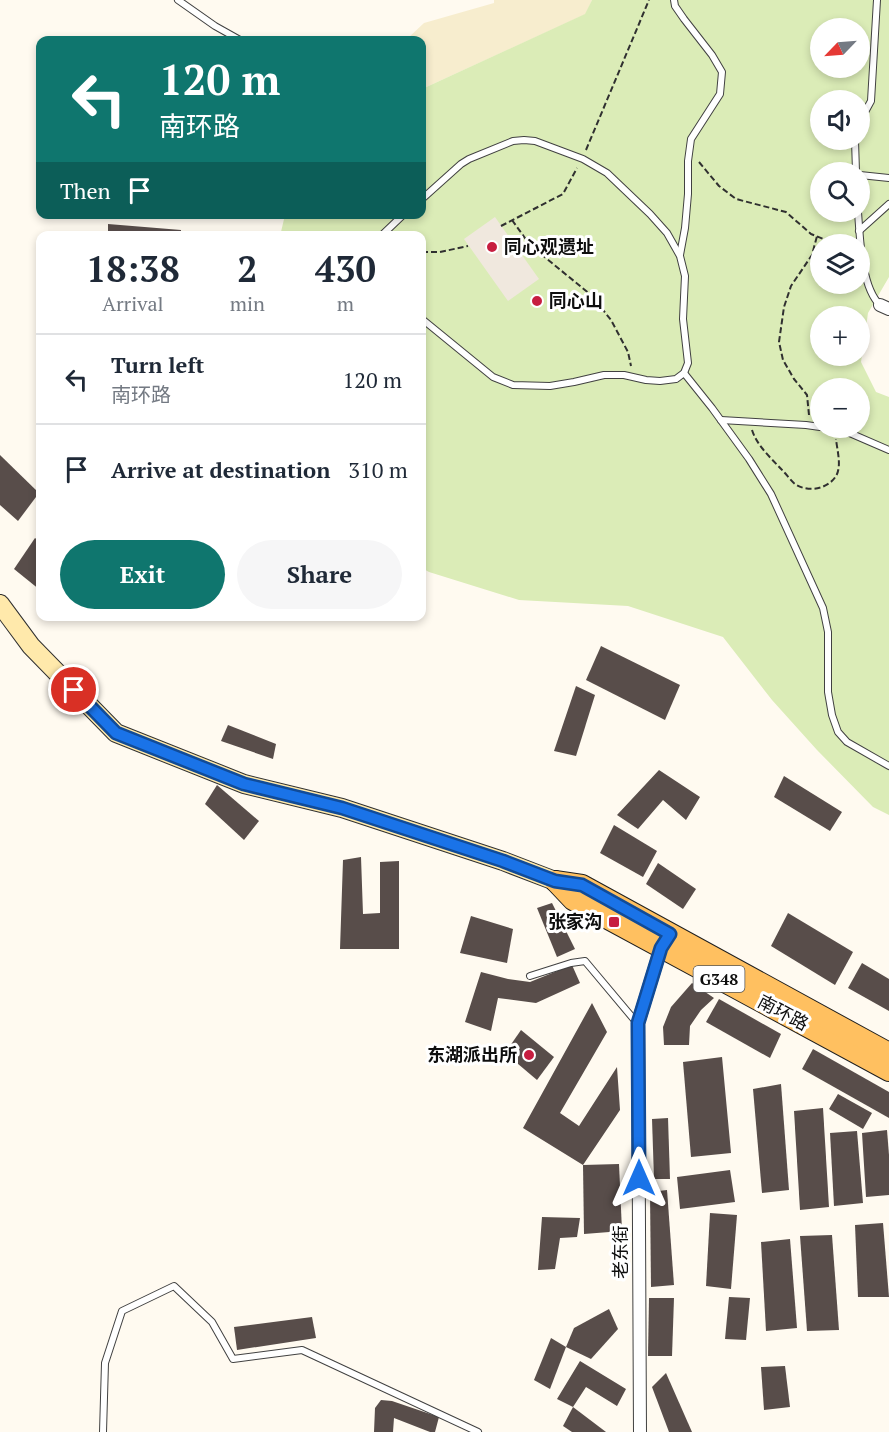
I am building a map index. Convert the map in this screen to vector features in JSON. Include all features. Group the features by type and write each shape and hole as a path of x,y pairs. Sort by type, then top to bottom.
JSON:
{"main road":[{"name":"南环路","path":"0,604 31,646 116,733 244,784 342,808 503,861 555,881 573,900 665,941 889,1053"},
{"name":"南环路","path":"665,941 889,1071"}],"street":[{"name":"老东街","path":"640,1432 638,1023 665,941"}],"lane":[{"path":"178,0 233,36"},
{"path":"674,0 675,6 722,72 720,93 691,139 686,216 680,255"},
{"path":"870,103 877,0"},
{"path":"426,195 461,164 513,141 535,141 583,159 607,173 667,233 680,255 685,276 683,319 688,363 684,373 676,379 660,381 624,375 603,375 550,386 513,385 492,377 426,322"},
{"path":"870,176 889,178"},
{"path":"859,231 889,204"},
{"path":"386,231 399,219"},
{"path":"859,222 861,253 872,295 884,307"},
{"path":"684,373 721,420 771,494 823,608 828,632 828,692 838,732 847,742 889,766"},
{"path":"721,420 810,425"},
{"path":"861,438 889,450"},
{"path":"530,976 585,961 638,1023"},
{"path":"103,1432 105,1363 122,1311 174,1286 212,1322 233,1359 302,1350 478,1432"}],"path":[{"path":"501,226 563,194 583,159 649,0"},
{"path":"689,152 719,186 736,199 786,212 811,234"},
{"path":"512,220 530,245 591,295 611,320 628,352 633,377"},
{"path":"426,252 440,252 468,246"},
{"path":"810,258 791,286 784,307 779,342 783,360 794,379 807,394 810,425"},
{"path":"750,422 753,434 760,446 795,484 805,489 817,489 836,476 838,463 836,438"}],"shaded area":[{"path":"494,0 592,0 586,14 426,87 426,36 410,36 424,23 494,3"},
{"path":"495,217 539,279 508,301 464,239"}],"green space":[{"path":"592,0 889,0 889,277 870,310 870,306 810,306 810,366 863,366 869,378 810,378 810,438 870,438 870,380 876,392 889,397 889,815 873,807 817,750 772,700 723,637 628,606 519,600 426,570 426,231 281,231 284,219 426,219 426,87 585,14"}],"building":[{"path":"108,224 181,230 181,231 108,231"},
{"path":"0,455 36,490 36,497 18,521 0,505"},
{"path":"35,538 36,587 14,569"},
{"path":"601,646 680,685 665,720 586,680"},
{"path":"576,686 595,695 576,756 554,751"},
{"path":"228,725 276,744 273,759 221,741"},
{"path":"659,770 700,797 686,820 663,800 638,829 617,815"},
{"path":"784,776 842,812 830,831 774,797"},
{"path":"217,785 259,821 244,840 205,804"},
{"path":"614,825 657,851 643,877 600,853"},
{"path":"361,857 363,914 380,913 380,862 399,861 399,949 340,949 343,860"},
{"path":"658,863 696,889 683,909 646,884"},
{"path":"552,903 575,949 557,957 537,908"},
{"path":"788,913 853,952 835,985 771,946"},
{"path":"471,916 513,929 507,963 460,953"},
{"path":"862,963 889,979 889,1011 848,988"},
{"path":"572,965 580,983 536,1003 498,998 491,1031 465,1022 481,972 530,982"},
{"path":"692,983 714,998 701,1010 690,1026 689,1045 664,1045 663,1027 671,1007"},
{"path":"719,999 781,1034 770,1058 706,1022"},
{"path":"592,1003 607,1032 560,1113 579,1126 617,1067 620,1110 583,1165 523,1128"},
{"name":"东湖派出所","path":"521,1030 554,1057 537,1080 505,1053"},
{"path":"813,1049 889,1092 889,1118 802,1069"},
{"path":"722,1057 731,1153 691,1157 683,1062"},
{"path":"781,1084 789,1190 762,1193 753,1089"},
{"path":"838,1094 872,1113 863,1129 829,1109"},
{"path":"823,1108 829,1207 800,1210 794,1111"},
{"path":"668,1118 670,1179 654,1179 652,1119"},
{"path":"887,1130 889,1195 866,1197 862,1133"},
{"path":"857,1131 863,1203 834,1206 830,1133"},
{"path":"619,1164 622,1231 584,1234 583,1165"},
{"path":"730,1170 735,1202 680,1209 677,1177"},
{"path":"667,1190 674,1285 651,1287 650,1192"},
{"path":"710,1213 737,1215 731,1289 706,1286"},
{"path":"542,1217 580,1218 577,1237 560,1238 555,1269 538,1270"},
{"path":"883,1223 889,1297 858,1297 855,1225"},
{"path":"832,1235 839,1330 807,1331 800,1236"},
{"path":"790,1239 797,1328 766,1331 761,1242"},
{"path":"729,1297 750,1298 746,1340 725,1339"},
{"path":"649,1298 674,1298 672,1356 648,1356"},
{"path":"609,1309 618,1329 591,1359 566,1347 574,1328"},
{"path":"312,1317 316,1338 237,1350 234,1327"},
{"path":"551,1338 566,1347 550,1389 534,1380"},
{"path":"580,1361 626,1389 617,1406 586,1387 573,1407 557,1399"},
{"path":"785,1366 790,1407 764,1410 761,1367"},
{"path":"666,1373 692,1432 669,1432 652,1387"},
{"path":"381,1400 392,1401 439,1417 435,1432 394,1418 393,1432 374,1432 375,1408"},
{"path":"573,1407 606,1432 572,1432 563,1426"}],"place":[{"name":"同心观遗址","path":"492,247"},
{"name":"同心山","path":"537,301"},
{"name":"张家沟","path":"614,922"},
{"name":"东湖派出所","path":"529,1055"}],"route":[{"path":"74,690 116,733 244,784 342,808 503,861 555,881 582,885 670,934 661,948 638,1023 639,1178"}]}
